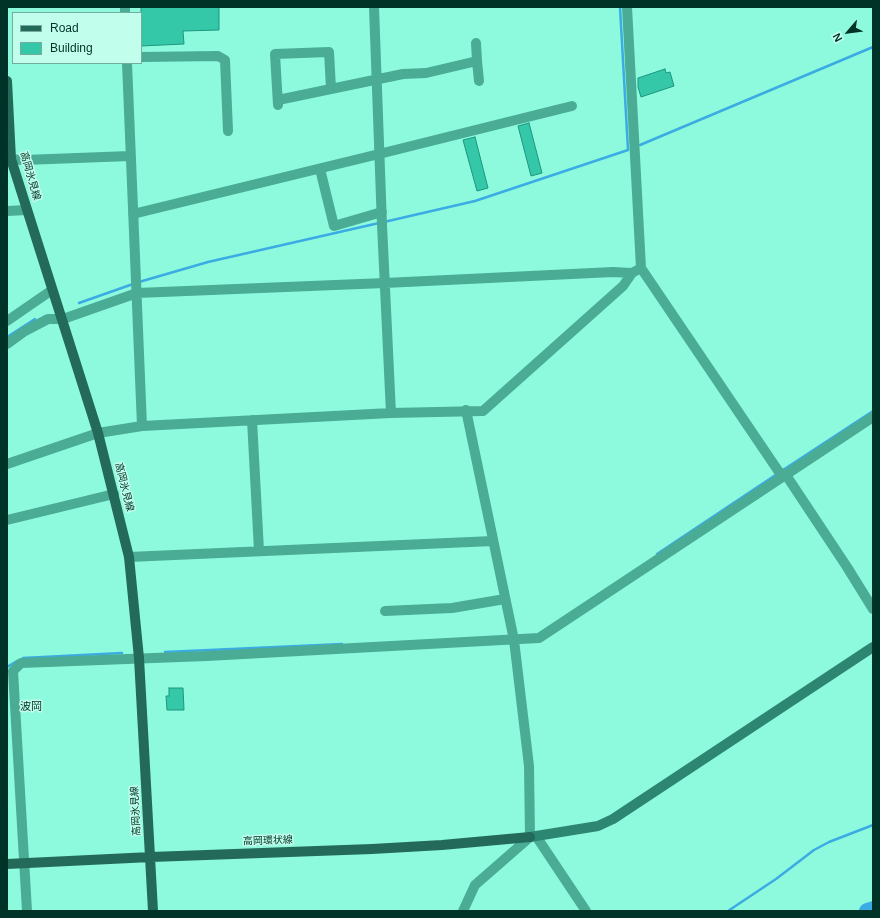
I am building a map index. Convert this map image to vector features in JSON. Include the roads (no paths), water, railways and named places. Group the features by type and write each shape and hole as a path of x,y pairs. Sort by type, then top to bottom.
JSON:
{"main road":[{"name":"高岡氷見線","path":"7,80 9,159 63,319 98,433 129,558 139,658 153,911"},
{"name":"高岡環状線","path":"7,864 387,848 442,845 533,836"}],"street":[{"path":"374,7 391,413"},
{"path":"627,7 637,270 847,567 873,609"},
{"path":"476,43 478,81"},
{"path":"331,89 329,52 275,54 278,104 331,89 477,61"},
{"path":"142,57 218,56 225,60 228,132"},
{"path":"127,64 142,426"},
{"path":"133,214 572,106"},
{"path":"9,159 24,160 130,156"},
{"path":"320,169 334,226 382,218"},
{"path":"7,211 27,210"},
{"path":"7,344 40,322 48,319 63,319 137,285 385,283 637,270"},
{"path":"7,464 98,433 142,426 391,413 466,410 483,411 623,286 637,270"},
{"path":"7,321 52,290"},
{"path":"466,410 514,639 529,766 533,836 586,911"},
{"path":"27,911 13,671 21,663 539,638 782,474 873,417"},
{"path":"252,420 259,551"},
{"path":"7,520 114,494"},
{"path":"129,558 493,541"},
{"path":"385,612 452,608 505,599"},
{"path":"463,911 475,885 533,836 598,826 613,819 873,647"}],"waterway":[{"path":"384,222 475,201 628,150 620,7"},
{"path":"640,145 873,47"},
{"path":"139,282 208,262 379,223"},
{"path":"79,303 133,284"},
{"path":"7,337 35,319"},
{"path":"783,470 873,411"},
{"path":"657,554 777,474"},
{"path":"165,652 342,644"},
{"path":"23,658 122,653"},
{"path":"7,667 17,661"},
{"path":"728,911 776,879 814,850 829,842 873,825"},
{"path":"867,911 873,909"}],"district":[{"name":"波岡","path":"31,707"}]}
